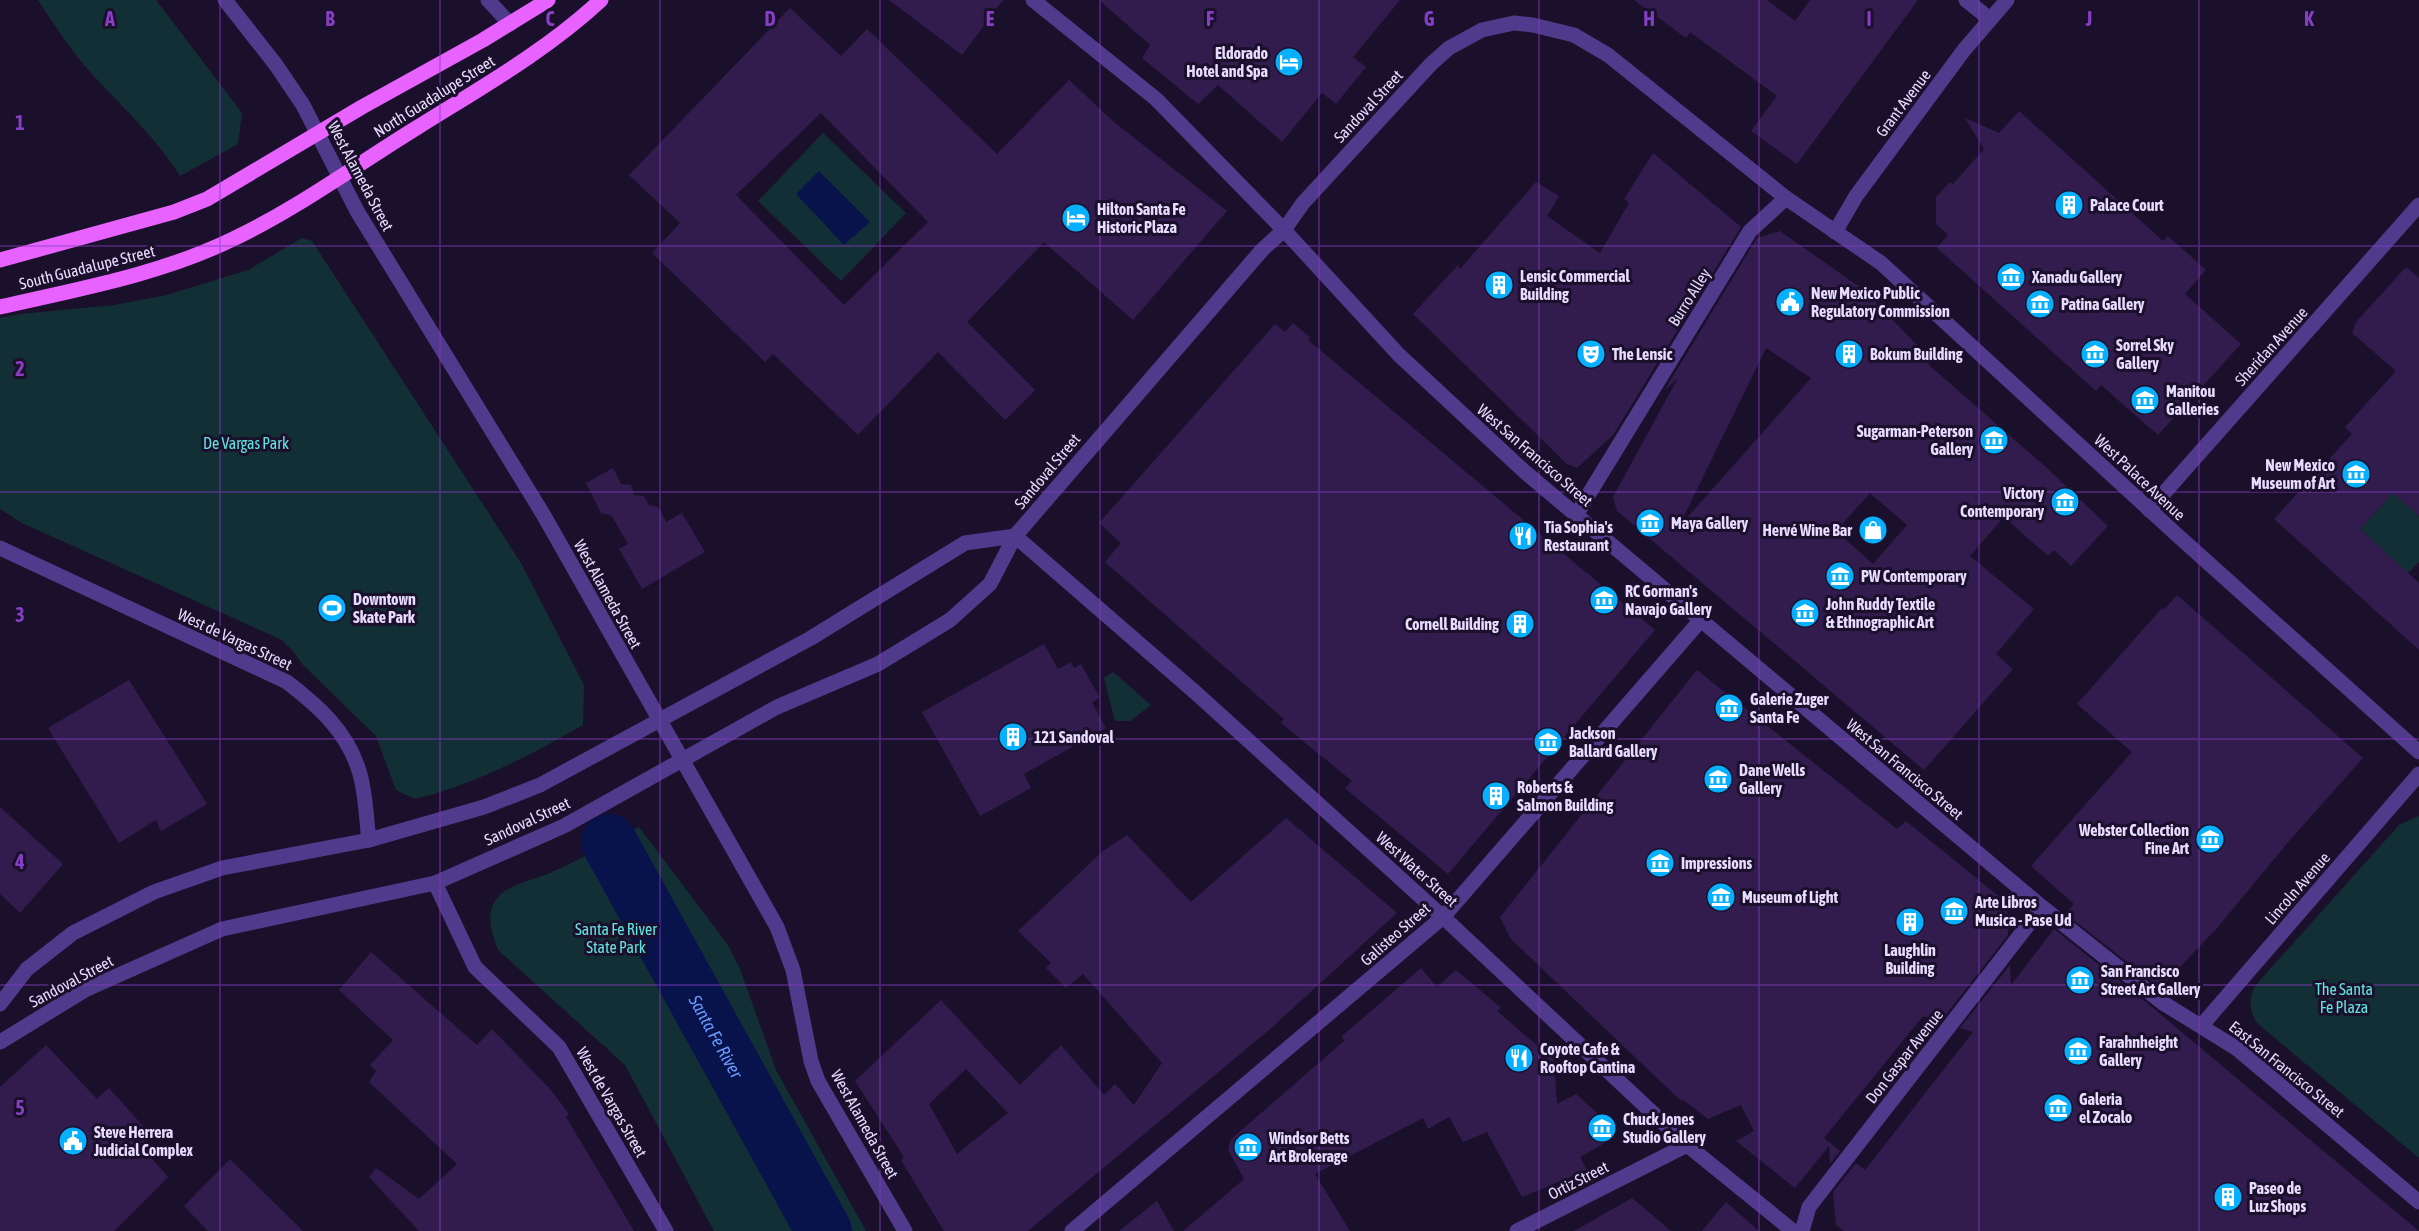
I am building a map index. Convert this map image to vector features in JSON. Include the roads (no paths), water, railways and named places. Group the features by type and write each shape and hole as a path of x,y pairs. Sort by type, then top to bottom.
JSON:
{"main road":[{"name":"North Guadalupe Street","path":"254,171 548,0"},
{"name":"North Guadalupe Street","path":"280,215 542,50 601,0"},
{"name":"South Guadalupe Street","path":"0,260 174,212 207,199 254,171"},
{"name":"South Guadalupe Street","path":"0,307 126,279 180,262 231,241 280,215"}],"street":[{"name":"West Alameda Street","path":"225,0 276,65 303,105 357,211 543,514 777,927 793,970 811,1061 818,1081 905,1231"},
{"path":"488,0 510,24"},
{"name":"West San Francisco Street","path":"1033,0 1156,99 1284,230 1399,355 1472,425 1700,621 2042,907"},
{"path":"1966,0 1990,19"},
{"name":"Grant Avenue","path":"1835,232 1856,196 1990,19 2007,0"},
{"name":"Sandoval Street","path":"0,1042 85,990 222,929 435,883 564,826 777,707 878,664 950,620 990,584 1015,536 1142,385 1262,250 1284,230 1303,204 1431,64 1465,38 1482,30 1514,23 1552,29 1574,36 1600,50 1786,198 1835,232"},
{"name":"Burro Alley","path":"1576,515 1750,231 1786,198"},
{"name":"Sheridan Avenue","path":"2149,510 2419,205"},
{"name":"West Palace Avenue","path":"1835,232 1881,263 2149,510 2419,752"},
{"name":"Sandoval Street","path":"0,1004 27,969 73,933 154,892 222,868 369,840 484,807 540,785 811,638 965,543 1015,536"},
{"name":"West Water Street","path":"1015,536 1196,693 1443,917 1687,1145 1793,1231"},
{"name":"West de Vargas Street","path":"0,548 287,682 323,710 344,738 359,771 369,840"},
{"name":"Galisteo Street","path":"1072,1231 1443,917 1700,621"},
{"name":"Lincoln Avenue","path":"2202,1025 2419,774"},
{"name":"West de Vargas Street","path":"435,883 475,967 559,1047 666,1231"},
{"name":"East San Francisco Street","path":"2042,907 2170,1007 2236,1048 2419,1202"},
{"name":"Don Gaspar Avenue","path":"1802,1231 1809,1207 2042,907"},
{"name":"Ortiz Street","path":"1518,1231 1687,1145"}],"waterway":[{"name":"Santa Fe River","path":"609,842 824,1231"}],"place":[{"name":"Eldorado Hotel and Spa","path":"1289,62"},
{"name":"Palace Court","path":"2069,205"},
{"name":"Hilton Santa Fe Historic Plaza","path":"1076,218"},
{"name":"Xanadu Gallery","path":"2011,277"},
{"name":"Lensic Commercial Building","path":"1499,285"},
{"name":"New Mexico Public Regulatory Commission","path":"1790,302"},
{"name":"Patina Gallery","path":"2040,304"},
{"name":"The Lensic","path":"1591,354"},
{"name":"Bokum Building","path":"1849,354"},
{"name":"Sorrel Sky Gallery","path":"2095,354"},
{"name":"Manitou Galleries","path":"2145,400"},
{"name":"Sugarman-Peterson Gallery","path":"1994,440"},
{"name":"New Mexico Museum of Art","path":"2356,474"},
{"name":"Victory Contemporary","path":"2065,502"},
{"name":"Maya Gallery","path":"1650,523"},
{"name":"Hervé Wine Bar","path":"1873,530"},
{"name":"Tia Sophia's Restaurant","path":"1523,536"},
{"name":"PW Contemporary","path":"1840,576"},
{"name":"RC Gorman's Navajo Gallery","path":"1604,600"},
{"name":"Downtown Skate Park","path":"332,608"},
{"name":"John Ruddy Textile & Ethnographic Art","path":"1805,613"},
{"name":"Cornell Building","path":"1520,624"},
{"name":"Galerie Zuger Santa Fe","path":"1729,708"},
{"name":"121 Sandoval","path":"1013,737"},
{"name":"Jackson Ballard Gallery","path":"1548,742"},
{"name":"Dane Wells Gallery","path":"1718,779"},
{"name":"Roberts & Salmon Building","path":"1496,796"},
{"name":"Webster Collection Fine Art","path":"2210,839"},
{"name":"Impressions","path":"1660,863"},
{"name":"Museum of Light","path":"1721,897"},
{"name":"Arte Libros Musica - Pase Ud","path":"1954,911"},
{"name":"Laughlin Building","path":"1910,922"},
{"name":"San Francisco Street Art Gallery","path":"2080,980"},
{"name":"Farahnheight Gallery","path":"2078,1051"},
{"name":"Coyote Cafe & Rooftop Cantina","path":"1519,1058"},
{"name":"Galeria el Zocalo","path":"2058,1108"},
{"name":"Chuck Jones Studio Gallery","path":"1602,1128"},
{"name":"Steve Herrera Judicial Complex","path":"73,1141"},
{"name":"Windsor Betts Art Brokerage","path":"1248,1147"},
{"name":"Paseo de Luz Shops","path":"2228,1197"}],"park label":[{"name":"De Vargas Park","path":"246,443"},
{"name":"Santa Fe River State Park","path":"616,938"},
{"name":"The Santa Fe Plaza","path":"2344,998"}]}
